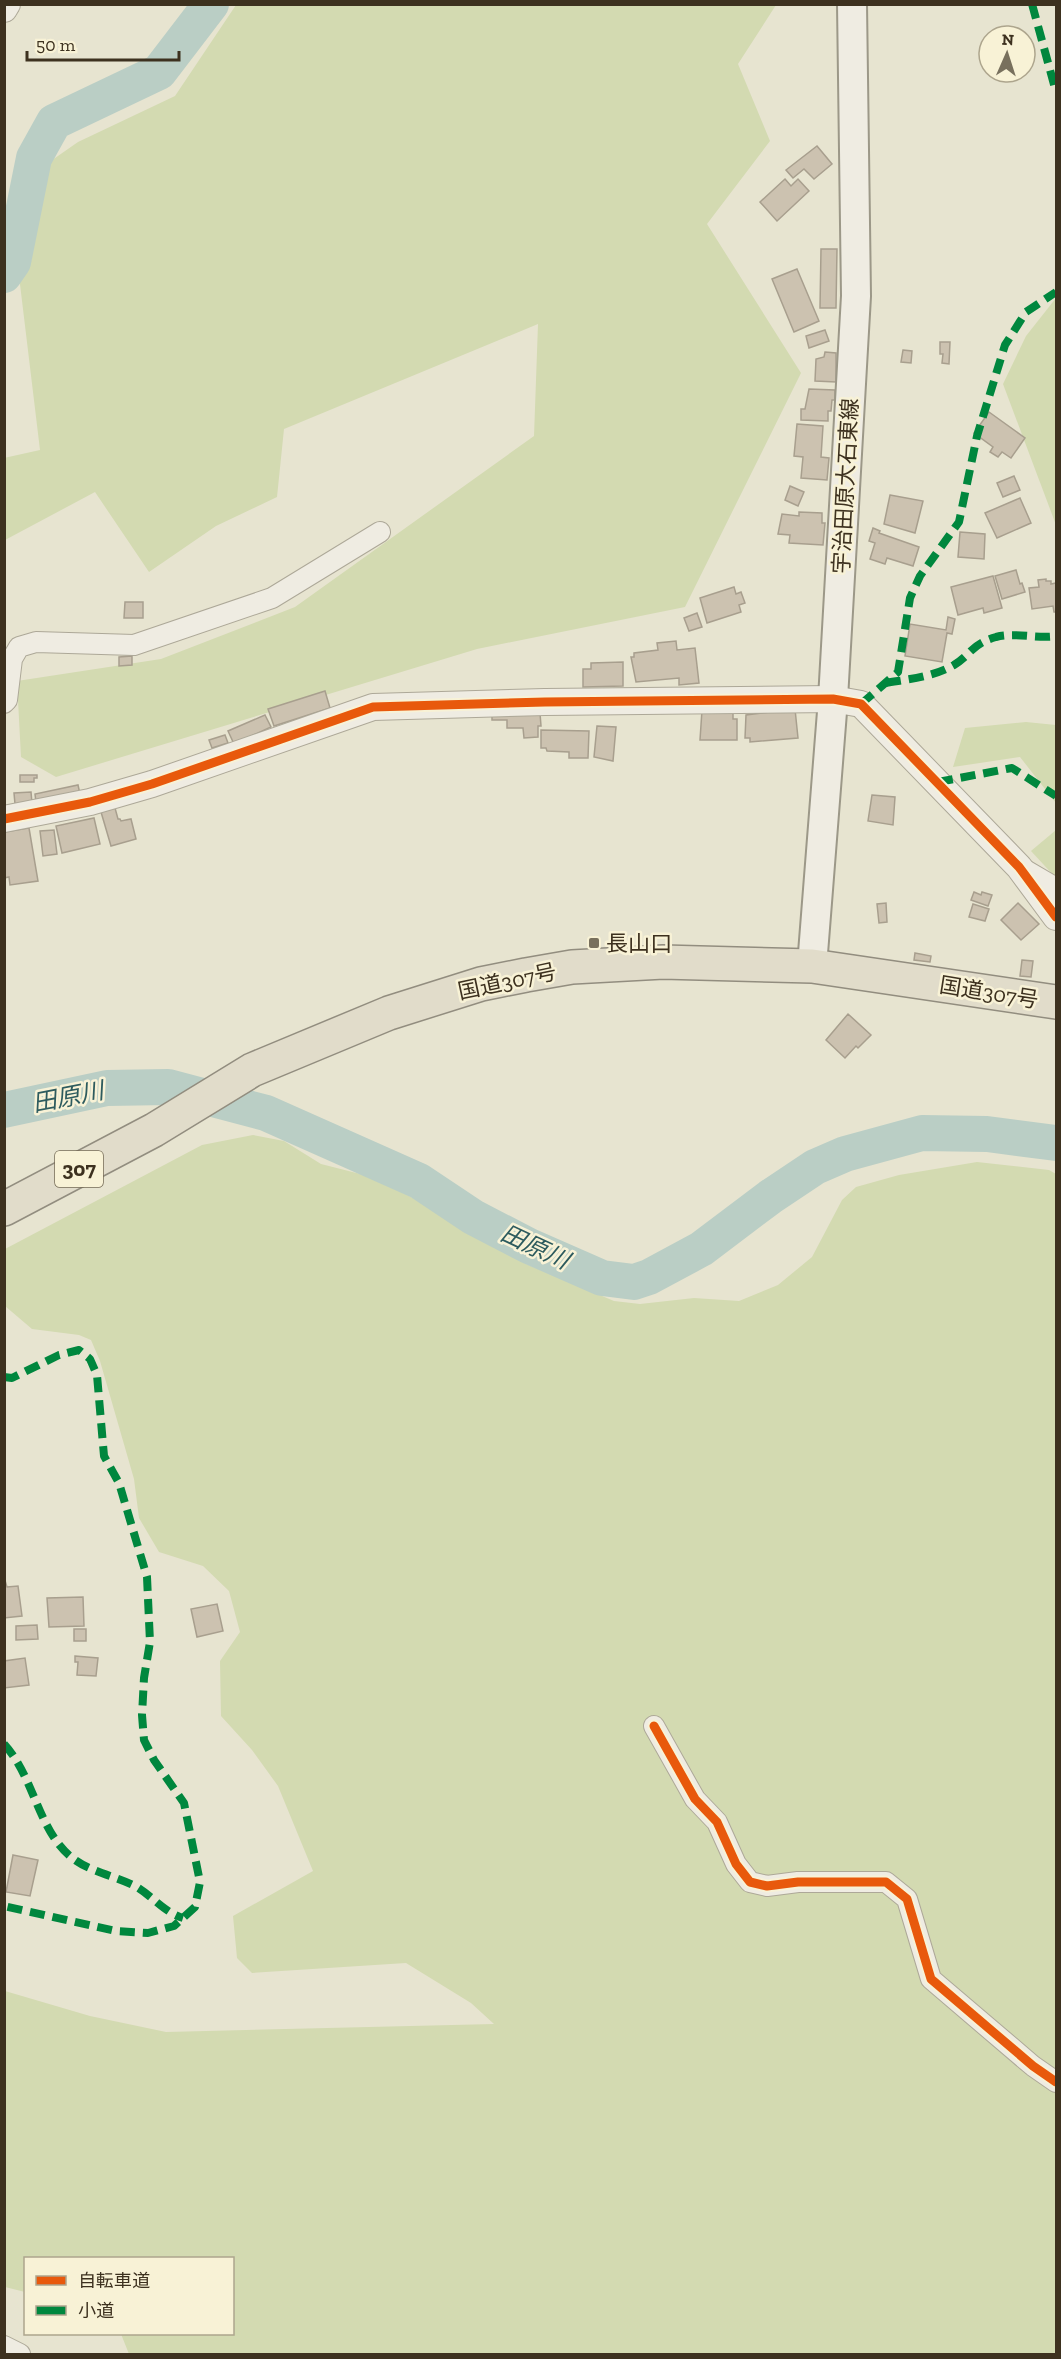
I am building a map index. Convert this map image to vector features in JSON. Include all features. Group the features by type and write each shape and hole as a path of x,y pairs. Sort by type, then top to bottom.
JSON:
{"highway":[{"name":"国道307号","path":"4,1209 154,1130 252,1070 426,1000 481,984 526,975 572,968 663,962 812,966 1056,1002"}],"main road":[{"name":"宇治田原大石東線","path":"812,966 833,699 856,296 852,4"}],"street":[{"path":"4,9 7,4"},
{"path":"4,703 7,700 12,659 19,647 36,642 134,645 272,598 380,532"},
{"path":"4,819 90,802 152,784 373,707 545,702 833,699 861,704 1019,867 1056,917"},
{"path":"1019,867 1056,888"},
{"path":"654,1726 695,1799 717,1822 736,1864 750,1882 767,1886 798,1882 886,1882 907,1899 931,1979 1033,2066 1056,2082"},
{"path":"4,2346 20,2355"}],"green space":[{"path":"236,5 776,5 738,64 770,141 707,224 801,373 685,607 477,649 56,777 21,757 17,681 161,659 295,607 534,436 538,324 284,429 277,497 216,526 149,572 95,492 5,540 4,458 40,450 19,276 45,165 78,142 175,96"},
{"path":"1056,298 1056,525 1003,384 1026,336"},
{"path":"1026,722 1056,725 1056,803 1020,757 953,767 965,728"},
{"path":"1056,830 1056,878 1031,851"},
{"path":"253,1135 284,1141 321,1164 380,1179 526,1264 614,1301 640,1304 694,1298 739,1301 778,1285 812,1257 842,1200 856,1187 899,1175 977,1162 1049,1170 1056,1174 1056,2354 129,2354 121,2335 234,2335 234,2257 24,2257 24,2292 5,2287 5,1991 90,2016 166,2032 494,2024 471,2003 406,1963 252,1973 237,1958 233,1916 313,1871 278,1786 252,1750 221,1716 220,1661 240,1632 229,1591 203,1566 159,1552 139,1518 134,1479 100,1361 91,1340 79,1335 32,1329 5,1306 5,1249 202,1145"}],"building":[{"path":"817,146 832,164 814,179 804,169 793,178 786,170"},
{"path":"785,179 791,186 798,179 809,191 777,221 760,202"},
{"path":"821,249 837,249 836,308 820,308"},
{"path":"797,269 819,321 794,332 772,279"},
{"path":"825,330 829,341 809,348 806,336"},
{"path":"940,342 950,342 949,364 942,363 943,354 940,354"},
{"path":"903,350 912,351 911,363 901,362"},
{"path":"825,352 836,353 836,382 815,381 816,359 824,357"},
{"path":"809,389 835,390 835,400 832,400 831,411 828,411 828,421 801,420 801,409 805,409"},
{"path":"989,412 1025,438 1011,458 1002,452 998,457 990,452 993,447 974,433"},
{"path":"797,424 823,426 821,457 829,458 827,480 801,478 803,457 794,456"},
{"path":"1014,476 1020,490 1003,497 997,483"},
{"path":"790,486 804,492 798,506 785,500"},
{"path":"890,495 923,501 915,533 884,524"},
{"path":"1020,498 1031,523 997,538 985,513"},
{"path":"799,512 822,513 822,523 825,523 823,545 789,543 790,535 778,534 782,514 799,516"},
{"path":"873,528 880,531 879,533 919,547 913,566 887,558 885,564 870,559 875,543 869,541"},
{"path":"960,532 985,534 984,559 958,557"},
{"path":"1016,570 1025,592 1002,599 995,576"},
{"path":"993,576 1002,608 984,613 983,608 958,615 951,587"},
{"path":"1046,579 1046,581 1051,581 1051,584 1056,583 1056,612 1053,606 1032,609 1029,588 1039,587 1038,580"},
{"path":"734,587 736,594 741,592 745,603 739,605 741,612 707,623 700,598"},
{"path":"125,602 143,602 143,618 124,618"},
{"path":"697,613 702,627 689,631 684,618"},
{"path":"948,617 955,619 952,634 947,633 942,662 905,656 910,624 946,630"},
{"path":"676,641 677,650 695,648 699,683 679,685 679,678 636,682 631,657 634,657 634,653 658,650 657,643"},
{"path":"132,656 132,665 119,666 119,657"},
{"path":"623,662 623,686 583,687 583,669 591,669 591,663"},
{"path":"325,691 330,708 274,726 268,709"},
{"path":"795,709 798,738 750,742 750,738 745,738 746,715"},
{"path":"702,710 733,710 733,719 737,719 737,740 700,740"},
{"path":"540,713 541,726 538,726 538,737 524,738 523,728 507,728 507,720 492,720 492,714"},
{"path":"265,715 271,727 234,744 228,731"},
{"path":"597,726 616,727 613,761 594,757"},
{"path":"541,730 589,731 588,758 569,758 569,752 547,751 546,748 541,748"},
{"path":"225,735 228,743 212,748 209,740"},
{"path":"20,775 37,775 37,778 34,778 34,782 20,782"},
{"path":"78,785 80,794 36,802 35,794"},
{"path":"31,792 32,803 15,804 14,793"},
{"path":"872,795 895,797 893,825 868,821"},
{"path":"115,808 118,819 121,821 131,819 136,839 111,846 101,812"},
{"path":"94,818 100,844 62,853 56,826"},
{"path":"29,828 38,881 10,885 9,877 4,878 4,832"},
{"path":"54,830 57,854 43,856 40,831"},
{"path":"974,892 981,895 982,892 992,895 988,906 971,900"},
{"path":"886,903 887,922 879,923 877,904"},
{"path":"1018,903 1039,924 1021,940 1001,920"},
{"path":"973,904 989,909 985,921 969,917"},
{"path":"915,953 931,956 930,962 914,960"},
{"path":"1022,960 1033,961 1031,977 1020,976"},
{"path":"848,1014 871,1035 845,1058 826,1040"},
{"path":"4,1577 7,1587 18,1586 22,1616 4,1618"},
{"path":"83,1597 84,1626 49,1627 47,1598"},
{"path":"217,1604 223,1631 197,1637 191,1609"},
{"path":"37,1625 38,1639 16,1640 16,1626"},
{"path":"74,1629 86,1629 86,1641 74,1641"},
{"path":"75,1656 98,1658 96,1676 77,1675 78,1662 75,1662"},
{"path":"25,1658 29,1685 4,1688 4,1661"},
{"path":"13,1855 38,1860 30,1896 6,1892"}],"waterway":[{"path":"4,275 13,262 34,158 54,122 159,72 211,4"},
{"name":"田原川","path":"4,1110 107,1088 168,1087 266,1113 419,1181 473,1217 529,1246 602,1278 634,1282 649,1277 701,1249 770,1197 815,1167 845,1154 922,1133 987,1134 1056,1143"}],"marked path":[{"path":"1032,4 1056,92"},
{"path":"861,704 898,672 910,598 920,576 959,522 977,436 1005,345 1026,312 1056,292"},
{"path":"886,683 921,677 946,669 960,661 976,646 996,637 1056,636"},
{"path":"938,782 1012,768 1056,796"},
{"path":"4,1377 12,1378 59,1355 79,1350 90,1359 97,1375 104,1456 119,1483 147,1577 150,1642 144,1678 142,1715 144,1740 154,1760 184,1803 200,1882 195,1907 174,1926 148,1933 116,1931 4,1906"},
{"path":"4,1744 22,1772 50,1832 70,1856 92,1869 133,1885 169,1912 183,1918"}],"cycle path":[{"path":"4,819 90,802 152,784 373,707 545,702 833,699 861,704 1019,867 1056,917"},
{"path":"654,1726 695,1799 717,1822 736,1864 750,1882 767,1886 798,1882 886,1882 907,1899 931,1979 1033,2066 1056,2082"}],"place":[{"name":"長山口","path":"594,943"}]}
